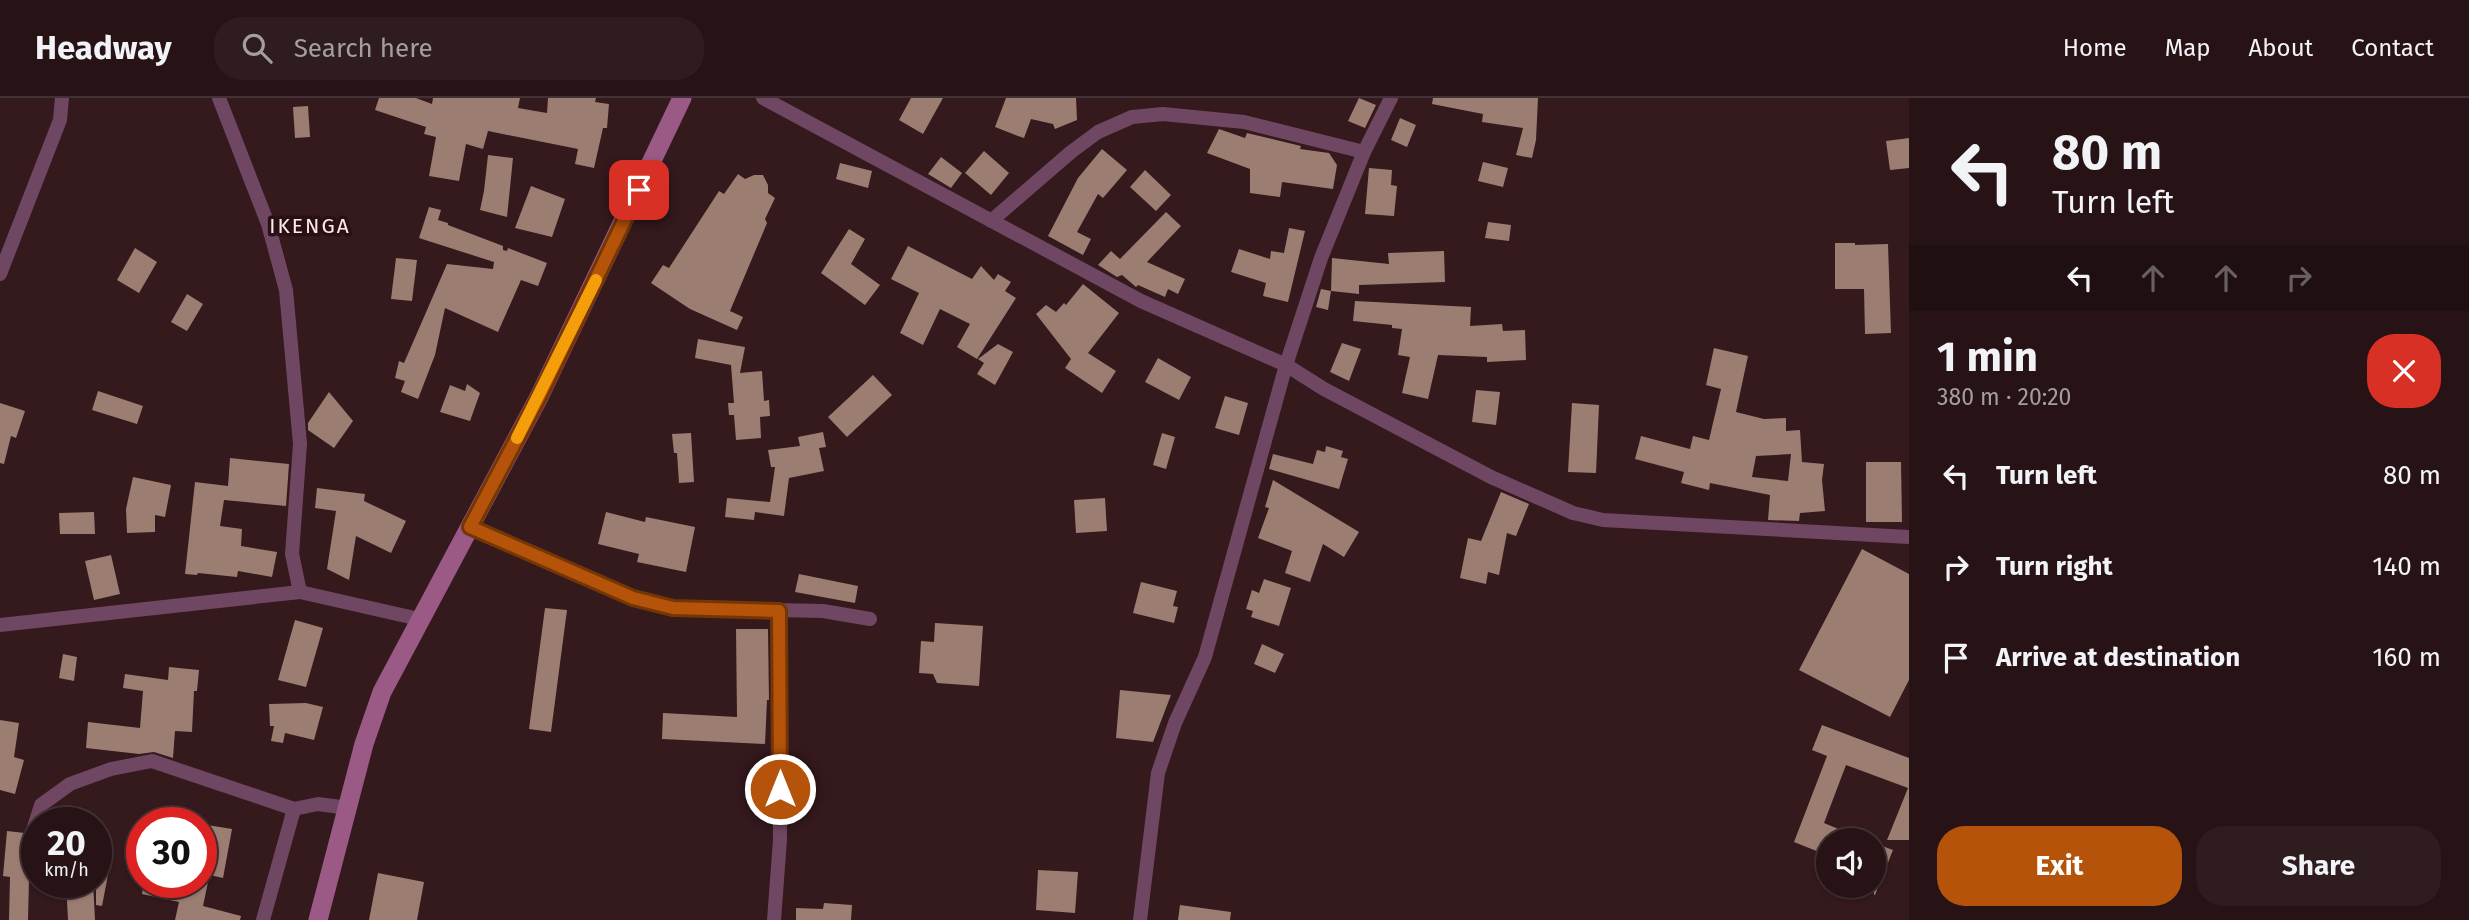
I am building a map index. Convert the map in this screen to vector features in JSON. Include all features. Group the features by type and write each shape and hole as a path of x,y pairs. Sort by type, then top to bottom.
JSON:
{"main road":[{"path":"318,920 365,744 382,692 539,397 682,98"}],"street":[{"path":"0,274 60,120 62,98"},
{"path":"219,98 268,224 286,290 300,444 292,554 300,592"},
{"path":"763,98 870,153 1141,301 1286,365 1324,389 1491,477 1573,513 1604,520 1909,537"},
{"path":"1140,920 1158,773 1175,723 1205,657 1286,365 1321,258 1364,152 1391,98"},
{"path":"991,221 1098,132 1132,117 1163,114 1244,122 1364,152"},
{"path":"470,527 633,598 673,608 823,611 870,619"},
{"path":"0,625 300,592 419,619"},
{"path":"774,920 780,840 779,611"},
{"path":"40,807 80,780 111,769 152,761 294,809 318,804 348,808"},
{"path":"263,920 294,809"}],"building":[{"path":"379,98 416,98 432,104 433,98 520,98 518,108 547,113 548,98 596,98 595,102 609,104 607,128 603,128 594,168 575,164 578,149 488,131 483,149 466,144 459,181 429,176 436,137 424,134 426,127 375,110"},
{"path":"911,98 943,98 923,134 899,120"},
{"path":"1006,98 1076,98 1077,120 1055,129 1053,124 1031,119 1024,138 995,127"},
{"path":"1359,98 1376,105 1365,128 1348,121"},
{"path":"1433,98 1538,98 1536,140 1532,158 1516,155 1523,128 1482,122 1483,114 1432,104"},
{"path":"308,106 310,137 295,138 293,107"},
{"path":"1400,118 1416,125 1407,147 1391,140"},
{"path":"1219,129 1245,138 1247,133 1301,146 1300,149 1329,153 1337,165 1333,189 1282,182 1280,197 1250,193 1250,169 1207,153"},
{"path":"1909,138 1909,168 1890,170 1886,141"},
{"path":"1102,149 1127,170 1103,198 1098,194 1077,232 1091,239 1083,255 1048,236 1078,178"},
{"path":"984,151 1009,173 991,195 965,173"},
{"path":"488,155 513,158 507,217 480,210"},
{"path":"941,157 962,173 951,188 928,174"},
{"path":"1483,162 1508,168 1503,187 1478,181"},
{"path":"840,163 872,171 868,188 836,179"},
{"path":"1369,168 1392,170 1391,185 1397,186 1394,216 1365,214"},
{"path":"1145,170 1171,195 1156,211 1130,187"},
{"path":"738,174 745,179 763,175 768,185 768,193 775,198 730,311 743,317 737,330 690,309 651,283 663,265 669,268 719,191 724,194"},
{"path":"531,186 565,199 552,237 515,228"},
{"path":"429,207 441,210 438,220 448,225 503,246 503,250 507,251 508,248 547,263 538,286 521,280 498,332 445,308 435,355 418,399 401,392 405,381 395,378 399,361 404,363 447,264 493,269 494,262 419,238"},
{"path":"1166,212 1181,226 1147,262 1185,279 1178,294 1168,289 1165,297 1138,285 1136,287 1122,275 1117,277 1098,265 1111,251 1120,259"},
{"path":"1488,222 1511,225 1509,241 1485,238"},
{"path":"1289,228 1305,231 1288,302 1263,296 1266,283 1231,272 1239,249 1270,259 1271,251 1284,253"},
{"path":"849,229 865,239 851,264 880,285 865,305 821,273"},
{"path":"1835,243 1888,244 1891,333 1865,334 1864,289 1835,289"},
{"path":"908,246 972,279 981,266 994,280 998,274 1011,282 1005,291 1016,298 977,359 957,347 970,324 940,309 923,345 900,333 919,293 891,279"},
{"path":"135,248 157,262 139,293 117,280"},
{"path":"1444,251 1445,282 1359,285 1359,294 1331,291 1332,258 1389,264 1388,253"},
{"path":"396,258 417,260 412,301 391,299"},
{"path":"1083,284 1119,313 1088,353 1116,371 1102,393 1065,368 1071,359 1036,314 1046,305 1056,312 1064,303 1066,305"},
{"path":"1321,289 1331,291 1328,310 1316,307"},
{"path":"187,294 203,304 187,331 171,322"},
{"path":"1355,301 1471,307 1470,326 1502,324 1503,331 1525,330 1526,360 1487,362 1487,357 1438,355 1428,399 1402,393 1410,357 1398,355 1402,329 1392,328 1392,325 1353,321"},
{"path":"698,339 745,347 740,373 762,371 764,401 769,400 770,416 760,417 761,438 736,440 734,415 729,415 728,403 734,403 731,365 695,358"},
{"path":"1342,343 1361,349 1349,381 1330,372"},
{"path":"998,344 1013,352 995,385 977,374 984,363 978,359"},
{"path":"1714,348 1748,356 1736,412 1764,419 1786,418 1786,431 1800,430 1802,462 1824,464 1822,480 1825,511 1800,513 1799,521 1768,520 1770,495 1710,483 1709,490 1681,483 1684,472 1635,459 1641,436 1690,449 1693,436 1709,440 1721,389 1706,385","holes":["1791,454 1788,481 1752,477 1756,456"]},
{"path":"1158,358 1191,377 1179,400 1145,382"},
{"path":"873,375 892,395 847,437 828,417"},
{"path":"467,384 480,393 470,421 440,412 450,385 465,391"},
{"path":"1476,390 1500,392 1496,425 1472,422"},
{"path":"98,391 143,406 137,424 92,410"},
{"path":"329,392 353,421 334,448 308,430 308,423"},
{"path":"1225,396 1248,403 1239,435 1215,428"},
{"path":"0,403 25,411 16,438 11,436 4,464 0,463"},
{"path":"1572,403 1599,405 1596,473 1568,472"},
{"path":"823,432 826,447 819,448 824,471 789,478 784,516 755,512 754,520 725,517 727,498 770,502 775,467 771,467 768,450 800,446 798,437"},
{"path":"691,433 694,482 679,483 677,453 674,453 672,434"},
{"path":"1162,433 1175,437 1166,469 1153,465"},
{"path":"1326,446 1343,451 1341,457 1348,459 1339,489 1269,469 1273,454 1313,464 1317,450 1325,452"},
{"path":"230,458 289,464 286,506 224,500 220,526 242,529 241,546 277,552 272,577 238,571 237,577 185,574 195,482 228,486"},
{"path":"1866,462 1901,462 1902,522 1866,522"},
{"path":"133,477 171,485 165,517 155,515 155,532 127,533 126,509"},
{"path":"1273,480 1359,532 1344,557 1323,544 1310,582 1285,573 1292,551 1258,538 1269,508 1265,507"},
{"path":"317,488 365,494 364,501 406,521 391,553 356,536 349,580 327,569 336,511 315,508"},
{"path":"1501,492 1529,504 1516,536 1507,533 1499,575 1488,572 1486,584 1460,578 1468,538 1481,541"},
{"path":"1105,498 1107,531 1076,533 1074,500"},
{"path":"94,512 95,534 60,534 59,513"},
{"path":"606,512 645,522 646,517 695,527 686,572 637,562 639,554 598,544"},
{"path":"1862,549 1909,574 1909,680 1890,717 1799,670"},
{"path":"111,555 120,594 94,600 85,561"},
{"path":"799,574 858,586 855,603 795,592"},
{"path":"1264,579 1291,588 1279,626 1251,617 1253,611 1246,609 1252,590 1259,593"},
{"path":"1141,582 1177,591 1173,606 1178,607 1174,623 1133,613"},
{"path":"545,608 567,610 551,732 529,729"},
{"path":"295,620 323,628 306,687 278,680"},
{"path":"935,623 983,626 979,686 937,683 933,674 919,673 921,641 934,642"},
{"path":"736,629 768,629 769,700 765,744 662,739 663,713 737,717"},
{"path":"1262,644 1284,654 1275,673 1254,664"},
{"path":"63,654 77,657 74,681 59,678"},
{"path":"169,667 199,670 197,691 194,691 192,732 175,731 173,758 154,752 139,754 86,748 88,722 140,728 143,691 123,688 125,674 168,680"},
{"path":"1120,690 1171,695 1153,742 1116,738"},
{"path":"306,703 323,707 314,740 285,733 283,743 271,741 274,726 270,726 269,704"},
{"path":"0,720 19,723 14,757 24,760 15,794 0,790"},
{"path":"1822,725 1909,758 1909,840 1887,840 1908,788 1846,765 1824,823 1836,828 1816,828 1816,851 1794,842 1827,756 1812,750"},
{"path":"217,827 232,829 223,878 217,877"},
{"path":"7,831 21,833 21,898 29,898 28,920 9,920 10,877 3,876"},
{"path":"1886,847 1893,850 1886,868"},
{"path":"1038,870 1078,872 1075,913 1036,910"},
{"path":"378,873 424,882 417,920 369,920"},
{"path":"67,898 94,898 95,920 68,920"},
{"path":"96,898 104,898 102,906 96,905"},
{"path":"160,898 205,898 203,906 241,916 240,920 175,920 179,902"},
{"path":"824,903 852,905 851,920 796,920 796,908 823,909"},
{"path":"1180,905 1231,912 1230,920 1178,920"}],"slow traffic":[{"path":"517,438 596,280"}],"district":[{"name":"IKENGA","path":"310,226"}],"route":[{"path":"639,190 539,397 470,527 633,598 673,608 779,611 780,789"}]}
